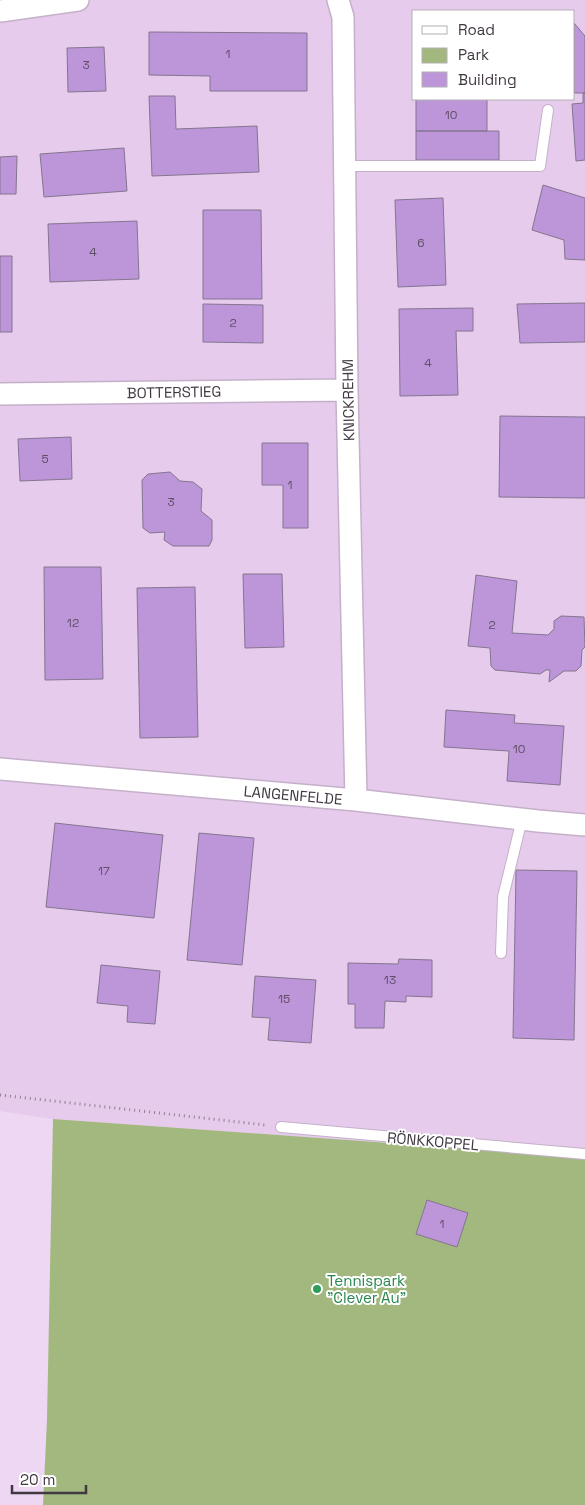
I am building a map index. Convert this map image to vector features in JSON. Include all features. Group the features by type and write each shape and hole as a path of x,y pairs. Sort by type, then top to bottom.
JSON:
{"street":[{"path":"0,11 78,0"},
{"name":"KNICKREHM","path":"338,0 343,17 347,390 356,800"},
{"name":"BOTTERSTIEG","path":"0,394 347,390"},
{"name":"LANGENFELDE","path":"0,769 356,800 522,819 585,824"}],"lane":[{"path":"344,166 540,166 548,110"},
{"path":"501,953 503,897 522,819"},
{"name":"RÖNKKOPPEL","path":"281,1127 585,1154"}],"path":[{"path":"0,1095 281,1127"}],"shaded area":[{"path":"0,0 585,0 585,1157 53,1119 0,1111"}],"green space":[{"name":"Tennispark \"Clever Au\"","path":"53,1119 585,1157 585,1505 43,1505 47,1420"}],"building":[{"path":"575,24 585,36 585,93 575,93"},
{"path":"149,32 307,33 307,91 210,91 210,76 149,75"},
{"path":"104,47 106,91 68,92 67,48"},
{"path":"583,93 585,93 585,160 576,161 572,104 583,103"},
{"path":"149,96 175,96 176,129 257,126 259,172 152,176"},
{"path":"416,100 487,100 487,131 416,131"},
{"path":"416,131 499,131 499,160 416,160"},
{"path":"124,148 127,191 44,197 40,154"},
{"path":"17,156 16,194 0,194 0,157"},
{"path":"543,185 585,198 585,260 565,259 564,240 532,230"},
{"path":"443,198 446,285 398,287 395,200"},
{"path":"203,210 261,210 262,299 203,299"},
{"path":"137,221 139,279 50,282 48,224"},
{"path":"0,256 12,256 12,332 0,332"},
{"path":"585,303 585,342 520,343 517,304"},
{"path":"203,304 263,305 263,343 203,342"},
{"path":"473,308 473,331 456,331 458,395 400,396 399,309"},
{"path":"500,416 585,417 585,498 499,497"},
{"path":"71,437 72,479 20,481 18,439"},
{"path":"262,443 308,443 308,528 283,528 283,485 262,485"},
{"path":"170,472 180,481 193,482 202,489 201,511 212,520 212,540 209,546 173,546 164,540 165,532 150,533 143,528 142,480 148,474"},
{"path":"44,567 101,567 103,679 45,680"},
{"path":"243,574 282,574 284,647 245,648"},
{"path":"476,575 517,581 512,633 548,635 554,629 554,621 561,616 584,617 585,647 582,650 581,666 576,671 564,671 549,682 550,670 540,674 495,670 491,666 490,648 468,646"},
{"path":"195,587 198,737 140,738 137,588"},
{"path":"446,710 515,715 514,723 564,726 560,785 507,781 509,751 444,747"},
{"path":"55,823 163,835 154,918 46,907"},
{"path":"199,833 254,838 242,965 187,960"},
{"path":"516,870 577,871 574,1040 513,1038"},
{"path":"399,959 432,960 432,997 406,996 406,1002 385,1001 384,1028 355,1028 355,1004 348,1004 348,963 398,964"},
{"path":"101,965 160,971 155,1024 127,1022 128,1006 97,1003"},
{"path":"255,976 316,980 311,1043 268,1040 270,1018 252,1017"},
{"path":"427,1200 468,1213 457,1247 416,1234"}],"place":[{"name":"Tennispark \"Clever Au\"","path":"317,1289"}]}
